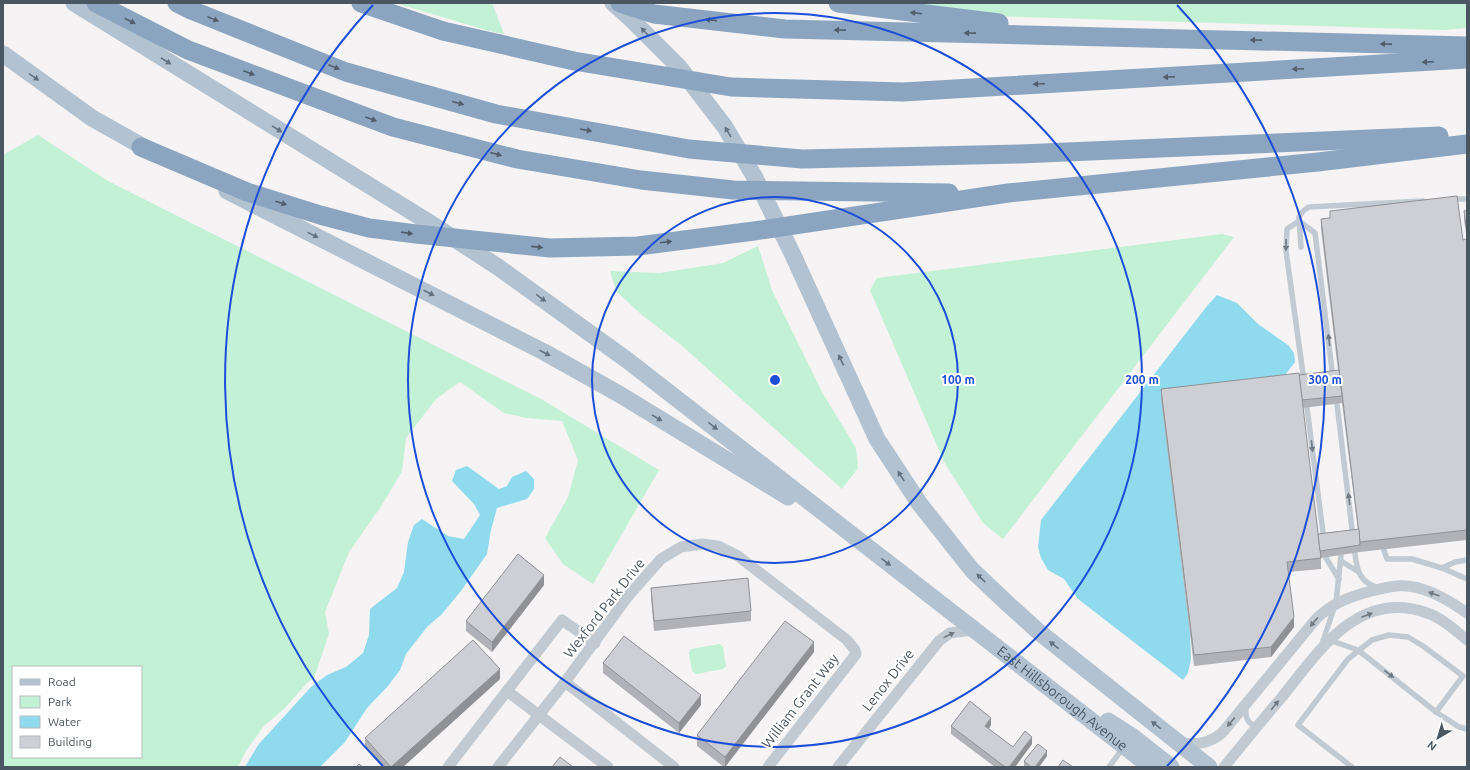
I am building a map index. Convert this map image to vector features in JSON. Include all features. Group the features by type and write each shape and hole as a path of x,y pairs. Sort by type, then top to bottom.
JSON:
{"highway":[{"path":"96,3 188,50 357,114 393,127 517,159 641,180 734,190 1008,193"},
{"path":"178,3 191,10 346,72 496,114 689,149 802,160 1020,154 1467,135"},
{"path":"361,3 443,31 574,62 732,86 903,92 1467,59"},
{"path":"620,3 654,14 785,28 1467,46"},
{"path":"838,3 1107,37"},
{"path":"141,147 247,192 320,216 369,228 550,248 638,246 762,230 1008,193 1318,162 1467,144"}],"main road":[{"path":"74,3 430,223 498,267 627,360 855,538"},
{"path":"613,3 679,67 725,127 754,176 792,253 877,439 918,503 972,570 1008,605 1039,632 1209,767"},
{"path":"3,54 92,118 141,147 544,352 619,394 855,538"},
{"name":"East Hillsborough Avenue","path":"855,538 1151,767"},
{"path":"1072,705 1105,719 1133,737 1171,767"}],"street":[{"name":"Wexford Park Drive","path":"498,767 595,643 629,595 661,559 681,547 702,544 718,546 738,556 847,640 855,650 856,654"},
{"path":"1179,743 1202,744 1217,737 1316,619 1336,602 1381,589 1398,586 1425,590 1441,596 1467,613"},
{"path":"1224,767 1325,644 1344,626 1354,620 1373,612 1395,607 1406,608 1428,613 1437,617 1467,640"},
{"path":"448,767 562,620 595,643"},
{"name":"Lenox Drive","path":"838,767 938,641 950,633 973,630"},
{"name":"William Grant Way","path":"768,767 856,654"},
{"path":"565,682 674,767"},
{"path":"507,691 608,767"}],"lane":[{"path":"1445,200 1467,199"},
{"path":"1301,247 1299,216 1303,211 1309,208 1370,203 1401,204 1430,200"},
{"path":"1370,203 1370,210"},
{"path":"1299,221 1315,233 1333,378"},
{"path":"1299,221 1287,230 1286,251 1304,382"},
{"path":"1337,404 1353,538"},
{"path":"1307,408 1324,541"},
{"path":"1384,550 1387,559 1412,558 1442,568 1467,579"},
{"path":"1355,554 1357,571"},
{"path":"1326,558 1339,579"},
{"path":"1381,589 1374,587 1362,579 1357,571 1341,558 1336,602 1325,644 1358,650 1436,712 1459,727 1467,729"},
{"path":"1442,568 1455,562 1467,560"},
{"path":"1352,767 1298,725 1348,659 1372,640 1389,635 1408,637 1464,676 1436,712"},
{"path":"1247,702 1247,719 1253,726 1258,726"},
{"path":"1109,767 1124,746"}],"green space":[{"path":"395,3 492,3 504,34 489,31"},
{"path":"894,3 1467,3 1467,28 1443,30 995,16"},
{"path":"38,135 108,181 541,399 659,470 593,584 563,564 545,538 568,497 578,460 562,421 527,418 504,413 460,382 436,399 406,438 402,471 382,505 349,552 325,612 329,634 314,678 307,683 284,709 264,726 246,751 238,767 3,767 3,155"},
{"path":"1222,234 1234,237 1003,539 983,523 944,462 870,290 877,278"},
{"path":"758,246 772,290 822,392 856,448 858,468 842,489 681,345 642,315 616,291 610,271 660,273 723,263"},
{"path":"720,644 723,647 726,666 723,669 696,674 692,671 689,652 691,649"}],"water":[{"path":"1217,295 1237,303 1258,324 1288,345 1294,353 1295,362 1176,519 1190,633 1191,659 1188,673 1183,680 1078,599 1064,579 1048,570 1041,558 1038,547 1041,520"},
{"path":"467,466 499,489 507,486 512,477 526,471 534,479 534,489 527,499 497,508 487,554 461,591 441,615 427,627 406,654 400,670 388,686 367,708 345,742 320,767 245,767 258,745 311,687 327,675 346,667 363,653 369,635 370,609 397,588 404,572 408,542 414,525 422,519 448,536 464,539 480,515 474,504 452,481 456,470"}],"building":[{"path":"1457,196 1463,240 1467,239 1467,530 1360,542 1321,219 1330,218 1330,211"},
{"path":"1467,210 1467,232 1464,211"},
{"path":"1339,370 1342,396 1302,400 1299,375"},
{"path":"1299,373 1321,558 1287,562 1294,617 1271,647 1194,655 1161,389"},
{"path":"1359,529 1360,545 1320,551 1318,534"},
{"path":"518,554 544,575 492,642 466,621"},
{"path":"748,578 751,611 654,621 651,588"},
{"path":"785,621 814,642 725,757 697,735"},
{"path":"624,636 701,695 679,723 603,663"},
{"path":"473,640 500,669 391,767 365,738"},
{"path":"970,701 991,718 985,726 1013,747 1025,731 1032,737 1009,767 1005,767 951,726"},
{"path":"1038,744 1047,751 1035,767 1031,767 1024,761"},
{"path":"560,757 573,767 552,767"},
{"path":"1063,760 1073,767 1058,767"},
{"path":"359,764 363,767 356,767"}]}
